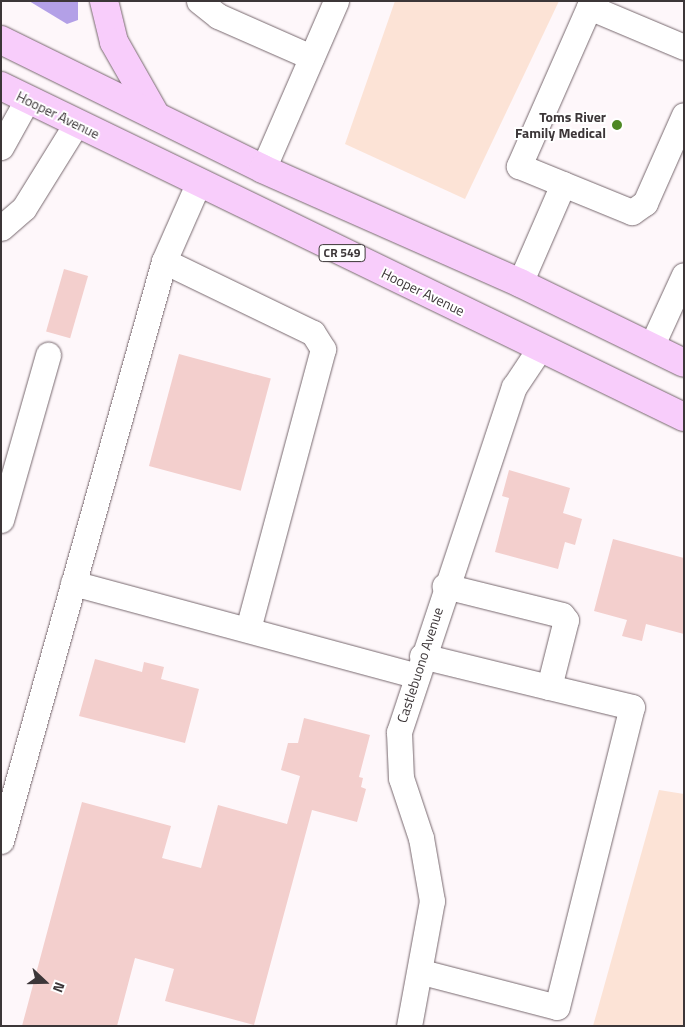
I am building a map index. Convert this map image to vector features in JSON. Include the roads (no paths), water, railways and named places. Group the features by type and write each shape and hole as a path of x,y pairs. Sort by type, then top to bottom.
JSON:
{"main road":[{"path":"104,1 114,42 156,116"},
{"path":"1,40 263,169 520,283 684,363"},
{"name":"Hooper Avenue","path":"1,86 198,184 684,417"}],"lane":[{"path":"199,1 218,16 311,58"},
{"path":"263,169 336,1"},
{"path":"684,47 590,4 518,166 632,212 645,203 684,115"},
{"path":"1,147 27,100"},
{"path":"1,228 24,208 76,124"},
{"path":"1,841 164,261 198,184"},
{"path":"520,283 563,184"},
{"path":"164,261 313,333 322,349 248,628"},
{"path":"651,347 684,275"},
{"name":"Castlebuono Avenue","path":"409,1026 422,972 432,901 421,838 401,778 399,732 445,586 514,387 540,348"},
{"path":"1,520 10,460 48,355"},
{"path":"73,583 248,628 420,666 549,687 632,707 557,1007 422,972"},
{"path":"445,586 562,615 566,620 549,687"}],"place":[{"name":"Toms River Family Medical","path":"617,125"}]}
